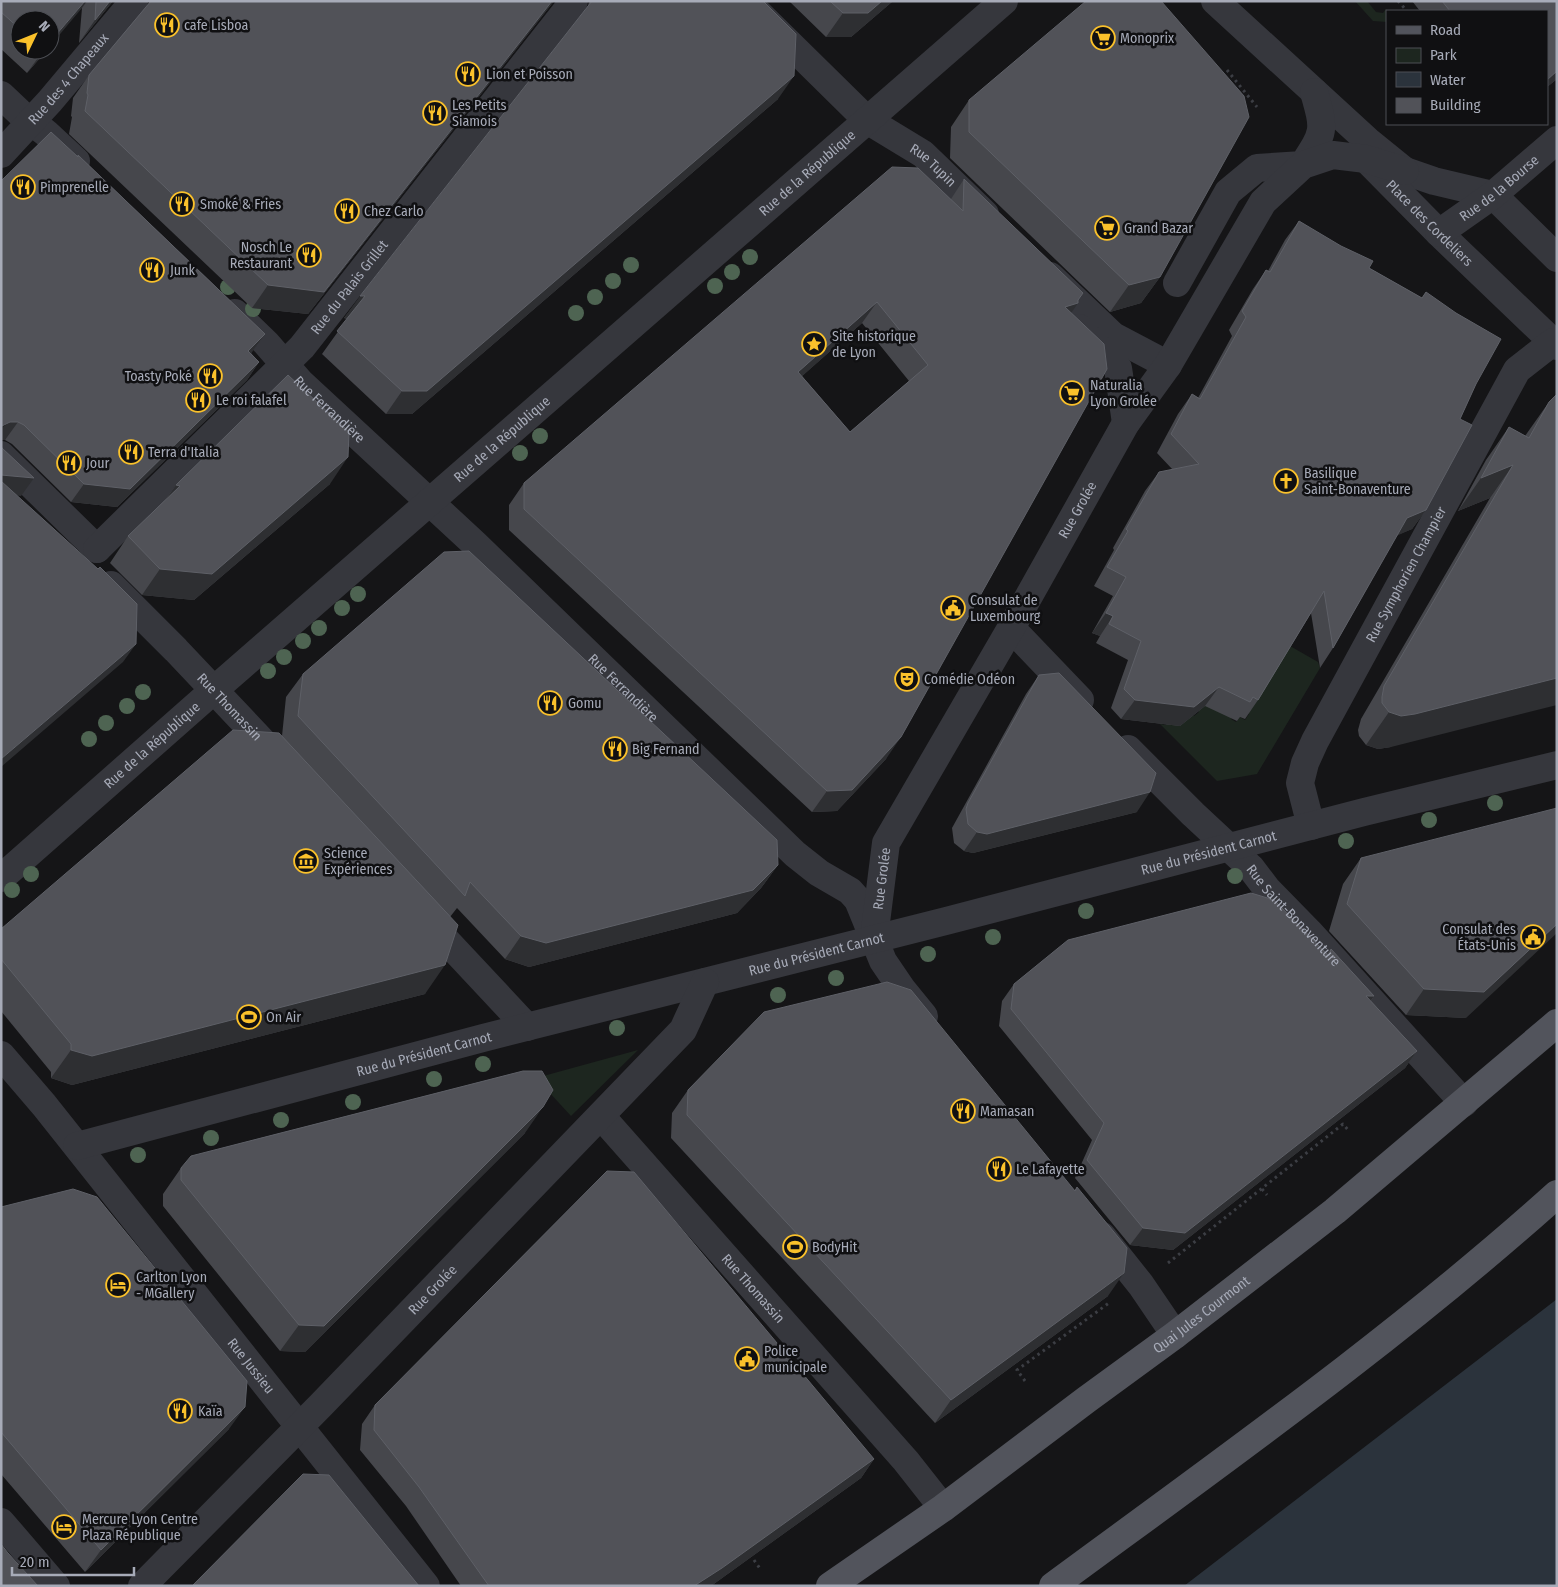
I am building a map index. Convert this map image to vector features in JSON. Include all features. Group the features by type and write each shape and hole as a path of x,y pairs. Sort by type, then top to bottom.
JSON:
{"main road":[{"name":"Quai Jules Courmont","path":"830,1586 943,1508 1175,1335 1335,1210 1557,1023"},
{"path":"1052,1586 1268,1428 1397,1329 1545,1212 1557,1194"}],"street":[{"name":"Rue des 4 Chapeaux","path":"1,154 32,122 134,1"},
{"name":"Rue du Palais Grillet","path":"97,549 302,347 574,1"},
{"name":"Rue Tupin","path":"746,1 867,120 923,154 1001,228"},
{"name":"Rue de la République","path":"1,878 1004,1"},
{"name":"Place des Cordeliers","path":"1216,1 1368,141 1404,171 1434,181 1493,195"},
{"path":"1177,283 1228,192 1257,168 1303,164 1320,140 1322,121 1314,92"},
{"name":"Place des Cordeliers","path":"1314,92 1366,159 1439,233 1555,344"},
{"path":"1,95 46,133 96,180"},
{"name":"Rue de la Bourse","path":"1439,233 1493,195 1557,140"},
{"name":"Rue Grolée","path":"874,938 886,843 1012,628 1126,423 1168,365 1264,202 1303,164 1333,155 1366,159 1404,171"},
{"path":"1493,195 1557,258"},
{"path":"1126,423 1118,368 1037,274 1113,336 1168,365"},
{"name":"Rue Ferrandière","path":"216,295 285,364 300,382 430,502 795,854 819,873 850,891 858,900 883,961 902,989 938,1033"},
{"name":"Rue Symphorien Champier","path":"1311,826 1300,784 1305,763 1315,741 1517,370 1555,344"},
{"path":"1,455 97,549"},
{"name":"Rue Thomassin","path":"97,549 93,568 214,690 296,778"},
{"name":"Rue Saint-Bonaventure","path":"1012,628 1042,661 1193,814 1251,868 1267,889 1309,932 1464,1103"},
{"name":"Rue du Président Carnot","path":"77,1146 464,1043 1311,826 1557,766"},
{"path":"406,898 527,1028"},
{"name":"Rue Grolée","path":"142,1586 300,1426 683,1030 705,982"},
{"name":"Rue Jussieu","path":"1,1054 77,1146 426,1586"},
{"name":"Rue Thomassin","path":"601,1116 906,1461 943,1508"},
{"path":"1084,1213 1142,1285 1175,1335"},
{"path":"1,1522 56,1586"}],"path":[{"path":"1227,70 1257,107"},
{"path":"1176,1256 1343,1124 1349,1131"},
{"path":"1262,1188 1267,1195"},
{"path":"1025,1381 1017,1370 1112,1301"},
{"path":"754,1560 761,1570"}],"green space":[{"path":"1355,1 1367,1 1376,12 1383,13 1387,10 1386,22 1373,21"},
{"path":"1283,642 1318,662 1320,668 1257,774 1217,781 1160,724 1166,725 1167,717 1190,711 1194,716 1199,712 1194,707 1201,695 1234,714 1231,719 1236,722 1240,717 1245,720 1249,714 1243,711"},
{"path":"638,1050 571,1116 536,1078"}],"water":[{"path":"1557,1299 1557,1586 1184,1586"}],"building":[{"path":"1,1 85,1 60,30 60,10 10,10 10,20 1,12"},
{"path":"96,1 110,1 95,20"},
{"path":"151,1 552,1 324,292 268,285 85,111 89,75"},
{"path":"592,1 763,1 796,34 794,76 427,391 402,391 337,331 365,296 360,296"},
{"path":"830,1 882,1 868,13 843,13"},
{"name":"Grand Bazar","path":"1086,1 1161,1 1244,96 1249,117 1160,277 1129,285 969,132 969,100"},
{"path":"1442,1 1557,1 1557,71 1548,79 1548,10 1449,10"},
{"path":"51,132 78,157 78,155 265,334 248,351 259,362 130,489 84,484 24,425 18,422 10,422 1,428 1,181"},
{"path":"892,167 918,168 963,211 964,179 1083,293 1078,303 1065,307 1104,344 1107,369 901,737 852,790 827,791 524,509 524,483","holes":["877,302 928,365 850,432 798,372"]},
{"name":"Basilique Saint-Bonaventure","path":"1299,221 1341,246 1373,261 1369,268 1422,298 1426,292 1456,313 1501,339 1476,384 1460,419 1472,425 1426,510 1407,518 1333,648 1324,591 1258,700 1253,697 1250,702 1219,687 1194,707 1135,700 1124,689 1141,641 1109,624 1113,616 1106,613 1126,577 1107,567 1128,531 1126,529 1159,472 1199,464 1171,434 1192,394 1200,399 1246,317 1242,311 1266,270 1270,272"},
{"path":"288,375 349,432 348,457 212,574 160,569 128,536 180,486 176,485"},
{"path":"1557,394 1557,678 1415,714 1401,716 1389,712 1382,703 1384,686 1513,465 1481,478 1509,427 1529,438 1549,402"},
{"path":"1,446 2,448 34,478 1,475"},
{"path":"1,481 98,569 100,567 137,604 136,644 1,759"},
{"path":"469,551 777,840 778,865 753,890 546,943 521,936 470,882 465,896 298,716 303,674 444,552"},
{"path":"1059,673 1156,773 1150,792 987,834 977,832 968,824 966,809 968,803 1039,675"},
{"path":"233,730 279,733 458,925 445,965 92,1056 71,1050 71,1044 1,959 1,929"},
{"path":"1557,808 1557,924 1484,992 1424,989 1347,904 1361,858"},
{"path":"1251,893 1274,900 1329,956 1331,949 1374,996 1366,996 1417,1051 1185,1233 1143,1228 1087,1160 1104,1123 1011,1009 1014,984 1068,940"},
{"path":"887,982 911,990 1075,1191 1077,1187 1127,1248 1124,1273 951,1400 687,1115 688,1090 764,1012"},
{"path":"523,1071 542,1071 553,1090 543,1107 324,1326 299,1325 181,1180 181,1168 191,1156"},
{"path":"607,1171 634,1172 874,1459 694,1586 489,1586 419,1487 374,1430 375,1405"},
{"path":"73,1189 97,1197 247,1381 245,1407 101,1550 1,1432 1,1207"},
{"path":"303,1474 329,1475 419,1586 192,1586"},
{"path":"1,1544 8,1553 38,1586 1,1586"}],"place":[{"name":"cafe Lisboa","path":"167,25"},
{"name":"Monoprix","path":"1103,38"},
{"name":"Lion et Poisson","path":"468,74"},
{"name":"Les Petits Siamois","path":"435,113"},
{"name":"Pimprenelle","path":"23,187"},
{"name":"Smoké & Fries","path":"182,204"},
{"name":"Chez Carlo","path":"347,211"},
{"name":"Grand Bazar","path":"1107,228"},
{"name":"Nosch Le Restaurant","path":"309,255"},
{"name":"Junk","path":"152,270"},
{"name":"Site historique de Lyon","path":"814,344"},
{"name":"Toasty Poké","path":"210,376"},
{"name":"Naturalia Lyon Grolée","path":"1072,393"},
{"name":"Le roi falafel","path":"198,400"},
{"name":"Terra d'Italia","path":"131,452"},
{"name":"Jour","path":"69,463"},
{"name":"Basilique Saint-Bonaventure","path":"1286,481"},
{"name":"Consulat de Luxembourg","path":"953,608"},
{"name":"Comédie Odéon","path":"907,679"},
{"name":"Gomu","path":"550,703"},
{"name":"Big Fernand","path":"615,749"},
{"name":"Science Expériences","path":"306,861"},
{"name":"Consulat des États-Unis","path":"1533,937"},
{"name":"On Air","path":"249,1017"},
{"name":"Mamasan","path":"963,1111"},
{"name":"Le Lafayette","path":"999,1169"},
{"name":"BodyHit","path":"795,1247"},
{"name":"Carlton Lyon - MGallery","path":"118,1285"},
{"name":"Police municipale","path":"747,1359"},
{"name":"Kaïa","path":"180,1411"},
{"name":"Mercure Lyon Centre Plaza République","path":"64,1527"}]}
